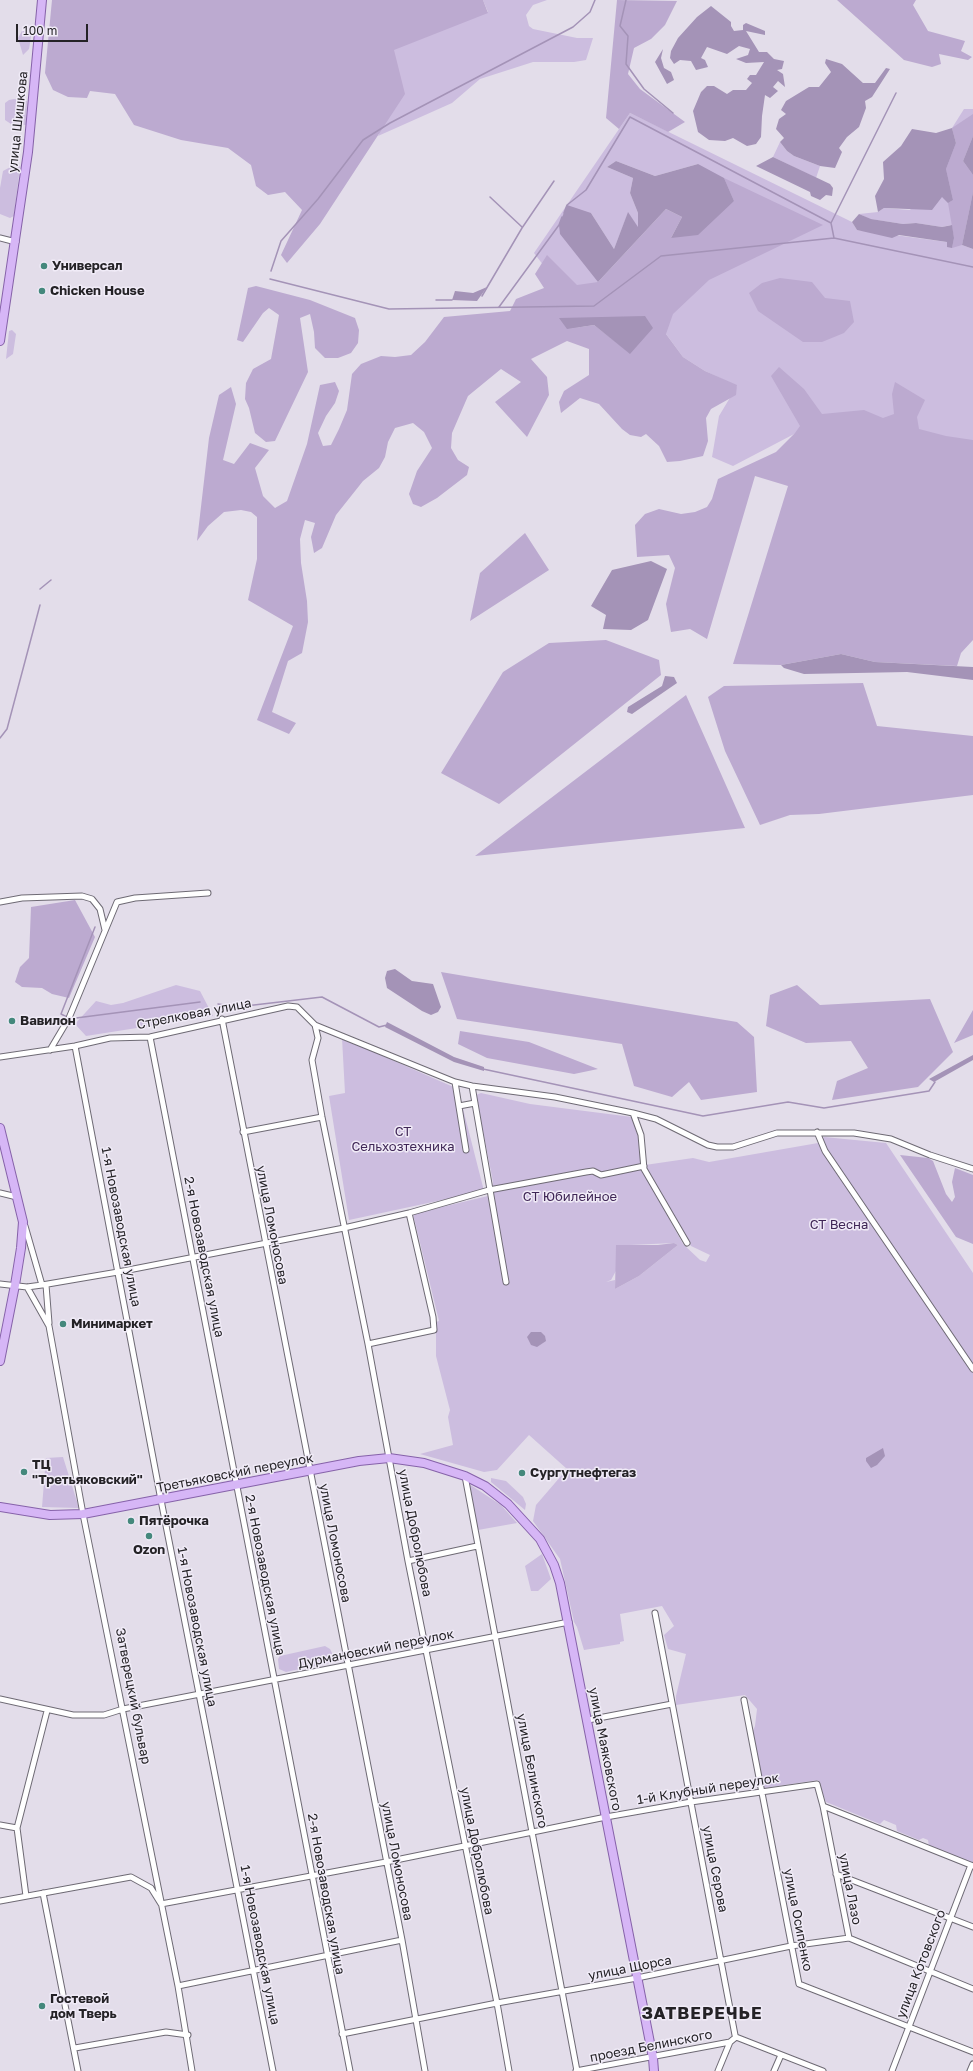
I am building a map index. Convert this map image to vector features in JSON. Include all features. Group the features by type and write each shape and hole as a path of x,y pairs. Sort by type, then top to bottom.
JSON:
{"main road":[{"name":"улица Шишкова","path":"0,341 16,242 30,130 42,0"},
{"name":"Затверецкий бульвар","path":"0,1128 23,1222 15,1285 0,1361"},
{"name":"Третьяковский переулок","path":"0,1507 44,1514 83,1514 358,1461 390,1458 424,1463 469,1477"},
{"name":"улица Маяковского","path":"469,1477 508,1504 528,1524 540,1539 557,1574 569,1622 636,1978 653,2058 654,2071"},
{"name":"улица Маяковского","path":"653,2058 660,2071"}],"street":[{"path":"0,238 16,242"},
{"path":"50,1050 69,1018 117,902 135,898 208,893"},
{"path":"0,902 22,898 82,896 92,899 100,910 105,930"},
{"name":"Стрелковая улица","path":"0,1057 75,1046 110,1038 150,1037 222,1019 288,1006 297,1007 316,1025"},
{"name":"улица Ломоносова","path":"222,1019 309,1471 402,1940 425,2071"},
{"path":"316,1025 455,1082 472,1086 556,1097 633,1113 656,1119 717,1148 732,1147 777,1133 854,1133 891,1139 930,1155 973,1168"},
{"name":"улица Добролюбова","path":"316,1025 318,1038 312,1060 322,1117 368,1344 408,1561 427,1650 464,1846 497,2003 509,2071"},
{"name":"2-я Новозаводская улица","path":"150,1037 275,1680 326,1956 350,2071"},
{"name":"1-я Новозаводская улица","path":"75,1046 161,1500 273,2071"},
{"path":"455,1082 466,1150"},
{"path":"472,1086 488,1190 506,1282"},
{"path":"459,1106 475,1104"},
{"path":"633,1113 641,1135 644,1166 687,1243"},
{"path":"243,1132 322,1117"},
{"path":"817,1132 825,1151 973,1369"},
{"path":"0,1284 27,1287 118,1272 344,1228 409,1213 488,1190 586,1172 593,1171 601,1175 644,1166"},
{"path":"0,1193 17,1197"},
{"path":"368,1344 434,1330 433,1317 409,1213"},
{"name":"Затверецкий бульвар","path":"23,1222 44,1285 49,1326 83,1514 188,2035 192,2071"},
{"name":"Затверецкий бульвар","path":"27,1287 49,1326"},
{"name":"улица Белинского","path":"469,1477 477,1546 533,1831 577,2071"},
{"path":"408,1561 477,1546"},
{"name":"улица Серова","path":"655,1614 736,2037"},
{"name":"Дурмановский переулок","path":"0,1699 74,1716 94,1716 569,1622"},
{"name":"улица Осипенко","path":"744,1700 799,1984 973,2052"},
{"path":"588,1720 672,1704"},
{"path":"26,1896 17,1828 47,1711"},
{"name":"1-й Клубный переулок","path":"161,1904 386,1862 606,1817 691,1802 817,1784"},
{"name":"улица Лазо","path":"817,1784 824,1806 848,1938 930,1973 973,1989"},
{"path":"824,1806 972,1865"},
{"path":"0,1825 17,1828"},
{"name":"улица Котовского","path":"892,2071 972,1865"},
{"path":"836,1874 973,1927"},
{"path":"0,1901 130,1877 151,1888 161,1904"},
{"path":"43,1893 75,2048 78,2071"},
{"name":"улица Щорса","path":"342,2034 497,2003 636,1978 791,1946 848,1938"},
{"path":"178,1986 402,1940"},
{"path":"75,2048 166,2032 188,2035"},
{"path":"736,2037 822,2071"},
{"name":"проезд Белинского","path":"718,2071 730,2042 736,2037"},
{"name":"проезд Белинского","path":"577,2071 653,2058 730,2042"},
{"path":"774,2071 781,2055"},
{"path":"970,2071 973,2064"}],"green space":[{"path":"483,0 547,0 533,5 526,15 529,26 533,29 577,38 593,38 586,60 574,62 533,62 480,79 452,103 378,136 379,134 292,76 488,12"},
{"path":"27,30 31,36 30,43 29,49 23,55 18,38 22,31"},
{"path":"14,99 27,101 26,125 11,124 5,120 5,103"},
{"path":"964,109 973,109 973,136 963,161 973,175 973,192 962,245 973,249 973,524 819,421 733,466 712,457 719,416 737,386 705,371 683,357 650,312 563,291 534,253 630,113 852,222 857,230 947,242 947,247 951,225 942,227 916,223 903,224 870,219 859,214 878,212 884,208 910,210 956,143 952,128","holes":["616,161 655,176 698,164 698,235 671,238 598,282 591,213 614,249 628,213 638,228 638,213 630,193 633,178 607,167"]},
{"path":"780,142 787,151 794,156 820,166 816,178 773,157"},
{"path":"18,163 20,167 14,216 10,218 0,214 0,188 3,171"},
{"path":"12,330 16,334 13,354 6,359 9,331"},
{"path":"176,985 200,991 213,1016 86,1036 75,1024 96,1001 111,1005 123,1003"},
{"name":"СТ Сельхозтехника","path":"342,1038 458,1089 484,1191 349,1220 329,1096 345,1093"},
{"path":"481,1093 530,1104 632,1117 640,1143 640,1166 683,1244 700,1260 706,1262 710,1255 691,1246 645,1165 693,1158 709,1162 818,1143 824,1137 886,1143 973,1273 973,1863 929,1846 928,1840 923,1838 919,1840 897,1831 896,1825 884,1820 880,1824 826,1802 818,1780 764,1788 753,1731 757,1709 745,1695 676,1705 676,1696 686,1654 668,1649 664,1635 674,1626 662,1606 620,1614 624,1641 620,1642 620,1644 584,1650 574,1622 560,1559 533,1521 536,1505 567,1469 529,1435 497,1470 484,1472 420,1454 453,1445 448,1417 450,1410 436,1356 436,1322 439,1321 413,1214 492,1195 493,1182 476,1095","holes":["674,1243 678,1245 639,1276 615,1289 615,1280 606,1282 611,1280 630,1245"]},
{"path":"63,1457 79,1508 42,1507 46,1458"},
{"path":"491,1478 506,1481 523,1497 526,1504 525,1510 491,1482"},
{"path":"469,1484 501,1505 517,1523 478,1530"},
{"path":"542,1554 551,1579 538,1591 531,1591 525,1566"},
{"path":"325,1646 330,1649 332,1653 331,1661 329,1663 286,1672 279,1669 278,1659 280,1656"}],"shaded area":[{"path":"52,0 483,0 488,13 394,50 405,94 320,224 287,263 281,255 302,210 285,192 268,195 256,186 251,165 228,148 181,140 134,125 115,94 90,91 87,98 68,97 53,90 45,73"},
{"path":"617,0 677,1 665,25 651,39 634,48 628,74 640,89 685,122 668,132 630,113 619,129 606,118"},
{"path":"837,0 916,0 913,5 928,31 965,41 961,51 972,57 968,60 939,54 941,64 932,67 904,60"},
{"path":"711,6 731,22 731,26 734,31 743,30 743,25 746,23 765,31 765,35 746,31 759,52 767,52 774,59 784,61 782,69 777,70 783,74 785,87 778,81 773,87 778,91 770,98 765,95 761,137 756,144 747,146 733,138 725,141 709,140 698,132 693,111 701,92 707,86 714,86 727,94 733,90 746,90 752,83 747,79 750,75 756,75 764,62 746,63 736,59 748,55 750,49 739,46 727,54 707,47 701,58 705,60 708,67 696,70 691,61 680,60 674,64 670,58 671,51 678,38 697,17"},
{"path":"663,49 661,58 664,68 671,72 674,80 667,84 655,62"},
{"path":"826,59 842,64 863,83 875,83 886,68 890,69 872,97 865,101 866,108 859,127 847,137 839,148 842,152 835,168 820,166 794,156 787,151 780,142 784,138 776,129 779,119 786,114 781,110 786,101 809,87 819,87 831,72 825,63"},
{"path":"973,114 973,136 963,161 973,175 973,192 962,245 952,248 954,238 948,203 953,200 946,169 956,143 952,128"},
{"path":"952,128 956,143 946,169 953,200 948,203 942,197 932,210 884,208 878,212 875,196 884,179 883,162 901,146 912,129 936,133"},
{"path":"973,136 973,175 963,161"},
{"path":"773,157 830,184 833,188 832,196 826,195 820,200 811,196 810,192 756,166"},
{"path":"616,161 655,176 698,164 724,178 734,201 698,235 671,238 682,217 666,209 598,282 560,234 559,225 567,205 591,213 614,249 628,212 638,227 638,213 630,193 633,178 607,167"},
{"path":"724,178 823,225 709,280 673,314 666,334 683,357 705,371 737,385 736,395 711,409 706,418 708,441 703,456 667,462 659,446 646,434 641,437 630,435 622,429 599,404 580,398 561,413 559,402 564,391 589,375 589,349 567,341 531,359 547,377 549,395 527,437 495,402 521,382 501,369 468,396 452,433 451,448 458,460 469,467 467,475 437,498 421,507 413,504 409,494 417,471 432,448 424,432 413,423 395,428 388,442 385,457 379,468 363,481 336,515 322,548 314,553 311,537 315,523 305,520 300,539 301,563 307,601 308,622 302,653 288,661 272,712 296,723 289,734 257,720 293,626 248,600 257,559 257,517 251,512 241,510 224,512 208,526 197,541 209,438 219,395 231,387 236,404 223,460 234,464 250,443 269,450 255,468 263,496 275,508 287,501 307,444 320,385 335,382 339,391 335,403 326,416 318,433 323,446 331,445 339,429 347,410 352,374 361,364 381,356 395,357 411,355 425,342 444,317 510,311 516,299 544,288 535,274 547,255 577,285 598,282 666,209 682,217 671,238 734,201","holes":["645,316 630,353 594,325 567,329"]},
{"path":"973,192 973,249 962,245"},
{"path":"859,214 871,219 903,224 916,223 942,227 952,225 954,238 952,248 947,247 947,242 899,235 892,238 857,230 852,222"},
{"path":"780,278 812,282 825,298 850,301 854,322 844,333 822,342 803,342 758,311 749,293 762,283"},
{"path":"256,286 310,300 355,318 359,330 358,343 351,353 338,358 325,358 315,348 314,332 310,314 300,318 308,372 275,441 266,442 255,433 249,408 245,399 246,383 253,369 271,359 279,315 269,308 263,313 243,342 237,340 248,288"},
{"path":"487,287 477,301 452,300 455,291 473,293"},
{"path":"645,316 653,328 630,354 594,325 567,329 559,318"},
{"path":"779,367 804,389 822,414 864,410 883,418 894,414 892,394 895,382 925,400 917,417 919,429 946,436 973,440 973,640 961,653 957,666 875,662 841,654 781,665 733,664 788,486 755,476 707,639 690,629 671,632 666,604 675,568 669,555 637,557 635,525 645,514 659,509 681,514 695,512 707,507 712,499 718,479 776,452 795,433 800,426 771,376"},
{"path":"525,533 549,570 470,621 480,573"},
{"path":"651,561 667,569 648,620 631,630 603,629 606,615 591,606 612,570"},
{"path":"606,640 659,660 661,675 499,804 441,773 503,672 549,643"},
{"path":"841,654 875,662 973,667 973,680 907,672 804,674 784,668 781,665"},
{"path":"665,676 674,677 677,683 632,714 627,712 628,707 662,686"},
{"path":"863,683 877,726 973,736 973,795 819,814 790,815 760,825 725,751 708,697 724,686"},
{"path":"686,695 745,828 475,856"},
{"path":"75,900 95,937 69,998 52,994 42,988 22,987 15,982 20,967 29,958 31,907"},
{"path":"395,969 412,981 433,984 441,1007 438,1012 431,1015 422,1011 387,988 385,978 387,971"},
{"path":"441,972 737,1022 754,1037 757,1092 701,1100 689,1082 672,1097 634,1086 622,1044 457,1019"},
{"path":"797,985 820,1005 930,999 953,1052 918,1087 832,1100 837,1081 868,1068 851,1041 806,1043 766,1026 770,995"},
{"path":"973,1010 973,1035 954,1043"},
{"path":"387,1022 454,1057 484,1067 484,1071 454,1062 385,1027"},
{"path":"460,1031 529,1042 598,1069 574,1074 487,1058 458,1044"},
{"path":"973,1055 973,1060 934,1082 929,1079"},
{"path":"900,1155 928,1158 933,1161 946,1194 952,1202 955,1197 952,1182 955,1168 973,1175 973,1244 956,1237"},
{"path":"674,1243 678,1245 639,1276 615,1289 616,1245 658,1245"},
{"path":"531,1332 541,1332 545,1336 546,1341 537,1347 531,1345 527,1337"},
{"path":"883,1448 885,1456 877,1465 871,1468 866,1461 866,1458"}],"waterway":[{"path":"271,271 281,241 318,199 363,140 390,123 573,27 590,12 595,0"},
{"path":"626,0 620,26 628,36 626,64 644,89 673,113"},
{"path":"831,223 896,93"},
{"path":"564,213 567,205 586,190 630,117 831,223 834,238 973,267"},
{"path":"482,296 522,228 554,181"},
{"path":"490,197 522,227"},
{"path":"499,307 559,225 562,217"},
{"path":"270,279 389,309 594,306 661,256 834,238"},
{"path":"436,300 452,300"},
{"path":"40,589 51,580"},
{"path":"0,738 7,729 40,605"},
{"path":"67,1017 61,1014 95,927"},
{"path":"218,1004 237,1007 322,997 379,1027 387,1025"},
{"path":"76,1018 200,1002"},
{"path":"483,1069 703,1116 788,1102 824,1108 929,1091 935,1082"}],"place":[{"name":"Универсал","path":"44,266"},
{"name":"Chicken House","path":"42,291"},
{"name":"Вавилон","path":"12,1021"},
{"name":"Минимаркет","path":"63,1324"},
{"name":"ТЦ \"Третьяковский\"","path":"24,1472"},
{"name":"Сургутнефтегаз","path":"522,1473"},
{"name":"Пятёрочка","path":"131,1521"},
{"name":"Ozon","path":"149,1536"},
{"name":"Гостевой дом Тверь","path":"42,2006"}],"district":[{"name":"ЗАТВЕРЕЧЬЕ","path":"702,2014"}],"park label":[{"name":"СТ Юбилейное","path":"570,1197"},
{"name":"СТ Весна","path":"839,1225"}]}
